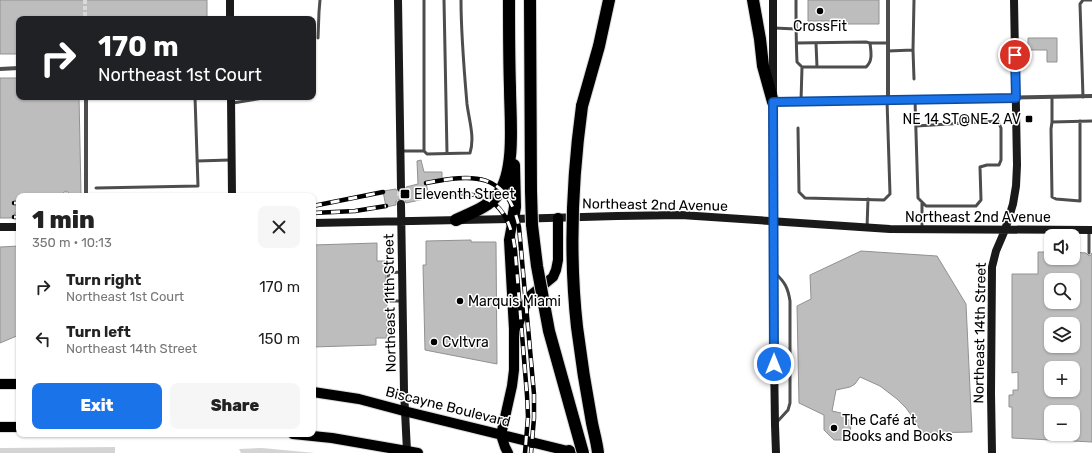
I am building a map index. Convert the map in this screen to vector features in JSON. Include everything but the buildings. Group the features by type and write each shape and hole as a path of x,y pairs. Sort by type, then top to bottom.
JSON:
{"highway":[{"path":"456,220 494,200 500,193 507,178 510,144 509,0"},
{"path":"530,0 532,225 537,266 549,330 583,453"},
{"path":"598,453 579,341 572,260 575,170 582,106 593,68 609,0"},
{"path":"753,0 763,66 773,102"},
{"path":"510,144 514,162 515,207 513,219"}],"main road":[{"path":"514,329 519,322 525,306 531,296 553,277 556,270 558,260 558,218"},
{"path":"508,453 501,434 513,378 514,329 509,240 513,219"},
{"path":"0,384 16,384"},
{"name":"Biscayne Boulevard","path":"316,392 359,399 570,452"},
{"path":"0,427 16,427"},
{"path":"316,436 418,453"}],"street":[{"path":"230,0 230,16"},
{"path":"398,0 401,188"},
{"path":"773,0 773,271 776,453"},
{"path":"888,0 888,100"},
{"name":"Northeast 14th Street","path":"992,453 992,267 996,251 1005,230 1013,204 1016,186 1017,165 1014,0"},
{"path":"0,69 16,68"},
{"path":"773,102 1092,96"},
{"path":"86,100 86,193"},
{"path":"231,100 232,193"},
{"name":"Northeast 11th Street","path":"401,204 404,411 407,452"},
{"name":"Northeast 2nd Avenue","path":"316,222 681,215 866,228 922,230 1091,230"},
{"path":"0,227 16,227"}],"lane":[{"path":"318,38 320,0"},
{"path":"424,0 424,151"},
{"path":"444,0 447,153"},
{"path":"400,150 424,151 427,154 470,152 472,147 472,136 467,104 461,0"},
{"path":"796,0 797,62 802,67 866,67 871,61 870,44"},
{"path":"914,0 914,79"},
{"path":"1083,97 1080,4 1083,0 1092,0"},
{"path":"774,28 796,29"},
{"path":"796,43 888,43"},
{"path":"816,43 816,67"},
{"path":"888,51 913,50"},
{"path":"801,102 802,67"},
{"path":"1052,97 1052,197 1056,199 1080,201 1080,122"},
{"path":"96,188 198,186 196,100"},
{"path":"798,128 799,192 805,198 884,200 890,194 888,100"},
{"path":"915,100 918,198 926,206 976,206 981,200 980,167 987,165 999,165 1001,160 1001,128 998,121 916,126"},
{"path":"1052,122 1092,121"},
{"path":"198,161 232,160"},
{"path":"866,228 868,199"},
{"path":"922,202 922,230"},
{"path":"1089,253 1091,230"},
{"path":"773,271 786,284 790,301 790,403 788,410 775,425"},
{"path":"402,272 390,273 388,276 388,301 402,302"}],"shaded area":[{"path":"115,447 115,453 0,453 0,448"},
{"path":"262,448 315,453 241,453 239,449"}],"tunnel":[{"path":"85,0 85,16"},
{"path":"401,188 401,204"}],"railway":[{"path":"426,183 459,178 473,178 486,181 497,186 506,195 513,209 519,227 534,394 534,418 531,453"},
{"path":"316,205 383,192"},
{"path":"429,197 446,194 476,195 488,200 498,207 506,217 515,250 527,395 528,417 525,453"},
{"path":"316,213 355,211 386,206"}],"place":[{"name":"CrossFit","path":"820,11"},
{"name":"NE 14 ST@NE 2 AV","path":"1029,119"},
{"name":"Eleventh Street","path":"405,194"},
{"name":"Marquis Miami","path":"460,301"},
{"name":"Cvltvra","path":"434,342"},
{"name":"The Café at Books and Books","path":"834,428"}],"route":[{"path":"774,364 773,102 1016,98 1015,55"}]}
